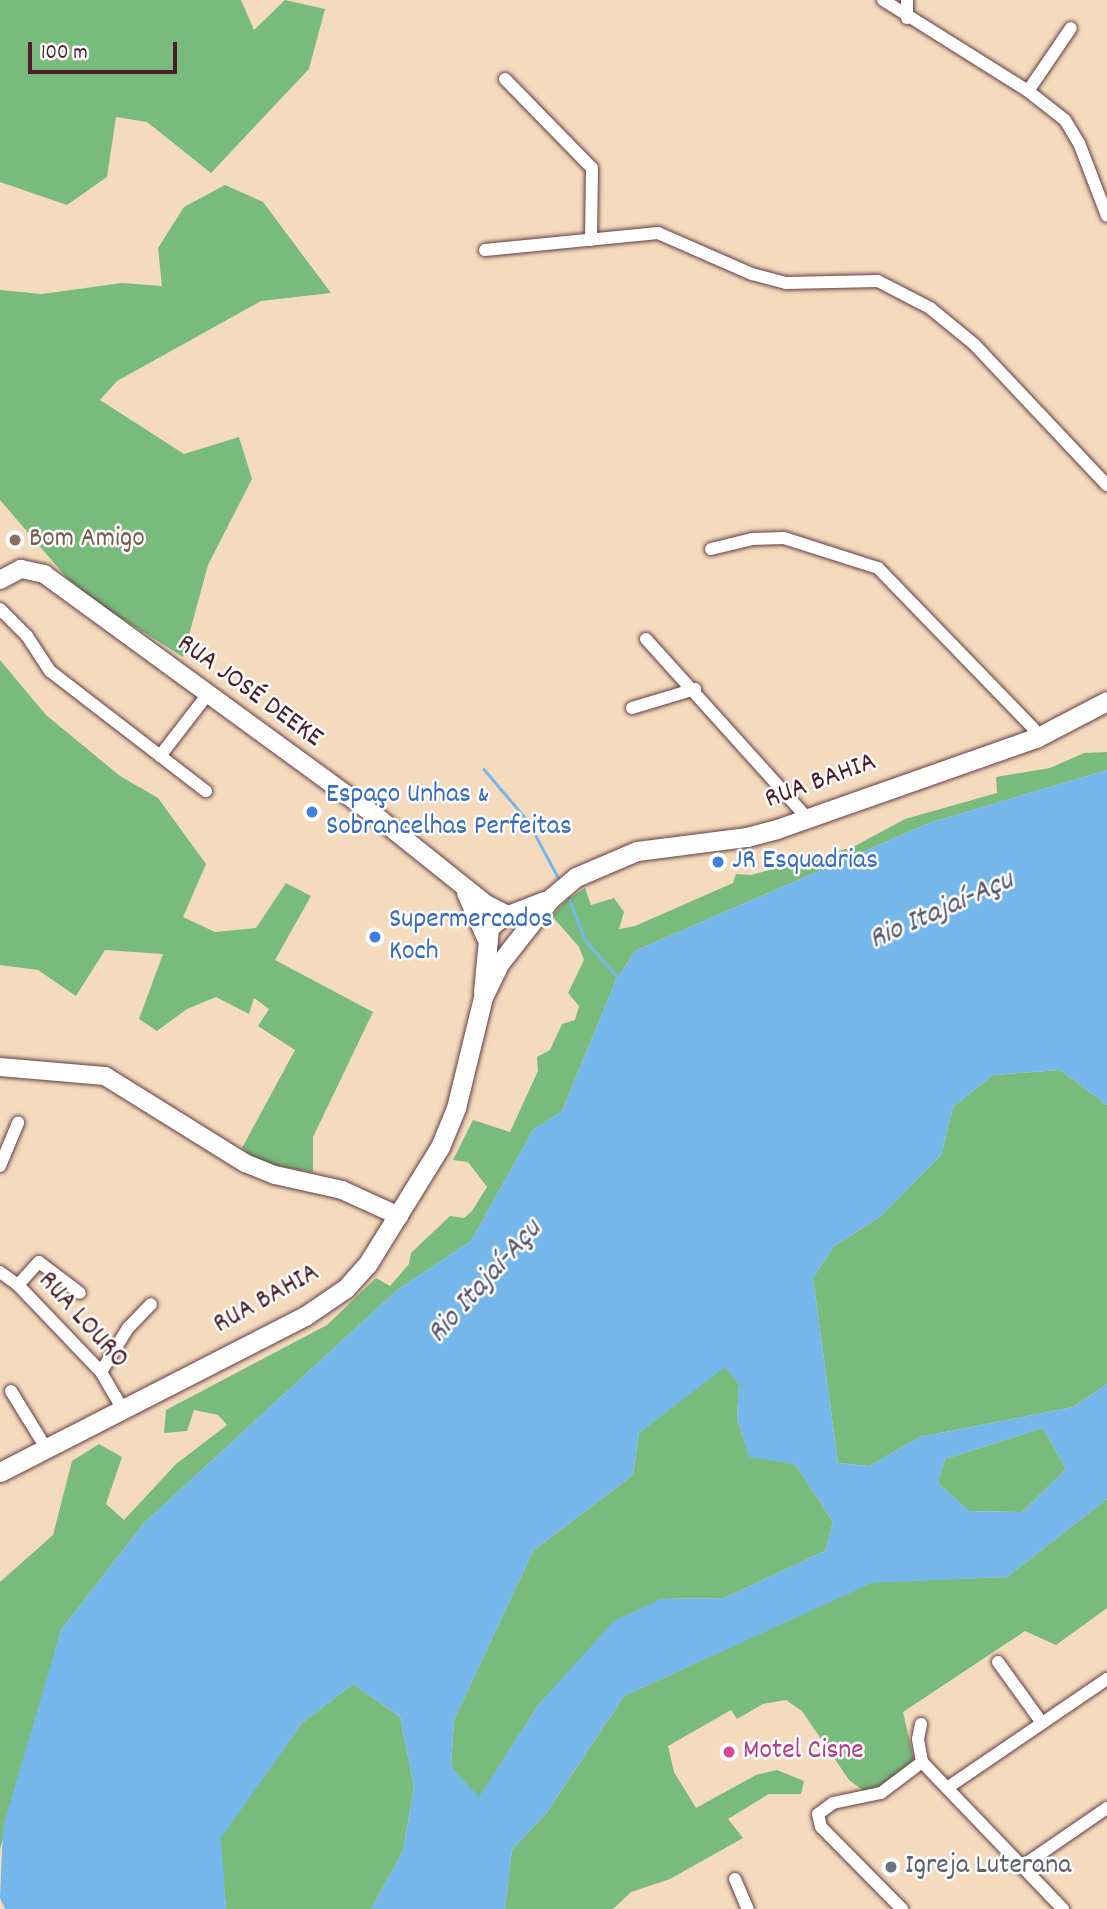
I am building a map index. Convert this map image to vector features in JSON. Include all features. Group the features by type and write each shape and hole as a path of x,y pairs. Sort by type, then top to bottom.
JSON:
{"main road":[{"name":"RUA BAHIA","path":"0,1472 326,1304 367,1265 440,1147 456,1108 483,997 485,938 493,922 637,851 747,837 807,818 1036,738 1107,701"},
{"name":"RUA BAHIA","path":"483,997 506,952 562,887"},
{"path":"508,915 522,931"},
{"path":"485,938 492,948 506,952"}],"street":[{"path":"883,0 907,18 1028,91 1065,120 1079,144 1107,216"},
{"path":"907,18 908,0"},
{"path":"1028,91 1071,28"},
{"path":"505,79 592,168 591,240"},
{"path":"485,250 658,233 752,274 786,283 865,279 904,291 974,344 1107,485"},
{"path":"711,549 752,538 785,538 878,568 1033,728 1036,738"},
{"name":"RUA JOSÉ DEEKE","path":"0,580 21,569 44,574 382,820 460,884 508,915"},
{"path":"0,609 22,628 50,671 206,791"},
{"path":"646,639 695,689 807,818"},
{"path":"632,708 695,689"},
{"path":"160,756 208,694"},
{"name":"RUA JOSÉ DEEKE","path":"460,884 485,938"},
{"path":"0,1066 105,1076 245,1163 275,1175 342,1190 399,1216"},
{"path":"0,1166 19,1123"},
{"path":"18,1285 38,1262 80,1293"},
{"name":"RUA LOURO","path":"0,1272 18,1285 101,1372 122,1408"},
{"path":"101,1372 128,1328 150,1304"},
{"path":"11,1391 46,1448"},
{"path":"998,1662 1042,1723"},
{"path":"947,1788 1107,1679"},
{"path":"921,1724 918,1739 922,1762 1063,1909"},
{"path":"902,1909 821,1826 818,1814 833,1803 881,1793 922,1762"},
{"path":"1021,1867 1107,1808"},
{"path":"736,1879 748,1909"}],"green space":[{"path":"0,0 241,0 254,30 285,0 325,9 309,69 211,173 147,122 116,117 107,177 67,205 0,182"},
{"path":"225,185 263,202 331,293 261,301 117,381 100,400 184,454 239,437 252,479 208,565 183,657 97,603 67,578 0,500 0,290 42,294 122,283 162,286 158,248 184,207"},
{"path":"0,660 46,715 120,776 158,798 206,864 183,917 215,932 256,928 286,883 311,896 275,960 373,1012 313,1137 313,1172 260,1163 242,1148 295,1050 258,1026 269,1009 254,998 249,1014 216,997 187,1009 157,1031 139,1019 163,954 105,950 76,996 38,970 0,965"},
{"path":"1107,752 1107,770 929,823 635,951 616,980 562,1111 533,1130 471,1241 396,1291 144,1523 61,1630 0,1849 0,1582 53,1535 72,1461 99,1444 122,1457 106,1504 124,1520 176,1464 227,1425 218,1415 194,1410 187,1431 164,1433 166,1410 327,1325 376,1278 390,1286 409,1264 411,1253 450,1216 464,1218 472,1211 487,1187 468,1162 453,1160 473,1120 510,1132 538,1071 537,1057 550,1050 562,1024 575,1020 579,1006 568,993 584,960 579,947 552,916 566,901 585,888 591,905 614,898 624,912 619,929 635,926 733,883 736,874 751,875 853,847 905,819 997,793 996,777 1050,768 1084,753"},
{"path":"1060,1070 1107,1105 1107,1384 1073,1407 920,1437 869,1466 838,1463 813,1278 834,1246 880,1217 941,1155 953,1107 993,1075"},
{"path":"725,1366 739,1384 737,1418 749,1456 795,1464 833,1522 825,1551 724,1598 661,1599 539,1704 479,1798 451,1767 454,1720 533,1551 633,1475 639,1433"},
{"path":"1043,1428 1066,1469 1022,1512 969,1511 938,1483 945,1459"},
{"path":"1107,1499 1107,1608 1056,1645 1025,1631 903,1712 914,1760 883,1789 867,1793 849,1780 802,1711 786,1700 763,1704 737,1719 731,1710 668,1746 674,1772 696,1808 756,1775 777,1770 804,1781 801,1794 769,1794 728,1819 743,1838 670,1879 631,1892 613,1909 505,1909 512,1850 547,1812 624,1696 872,1582 1007,1577"},
{"path":"353,1684 400,1717 414,1787 403,1851 371,1909 226,1909 220,1838 302,1723"}],"water":[{"name":"Rio Itajaí-Açu","path":"1107,770 1107,1105 1060,1070 993,1075 953,1107 941,1155 880,1217 834,1246 813,1278 838,1463 869,1466 920,1437 1073,1407 1107,1384 1107,1499 1007,1577 872,1583 624,1696 547,1812 512,1850 505,1909 371,1909 403,1851 414,1787 400,1717 353,1684 302,1723 221,1838 226,1909 5,1909 0,1898 3,1827 61,1630 144,1523 396,1291 471,1241 533,1130 562,1111 616,980 635,951 929,823","holes":["725,1367 739,1384 737,1418 749,1457 795,1464 833,1522 825,1551 724,1598 661,1599 614,1621 539,1704 479,1797 451,1767 454,1720 533,1551 633,1475 639,1433","1043,1428 1066,1469 1022,1512 969,1511 938,1483 945,1459"]}],"waterway":[{"path":"484,769 528,821 560,881"},
{"path":"567,893 586,941 619,979"}],"place":[{"name":"Bom Amigo","path":"15,540"},
{"name":"Espaço Unhas & Sobrancelhas Perfeitas","path":"312,812"},
{"name":"JR Esquadrias","path":"718,862"},
{"name":"Supermercados Koch","path":"375,937"},
{"name":"Motel Cisne","path":"729,1752"},
{"name":"Igreja Luterana","path":"891,1867"}]}
